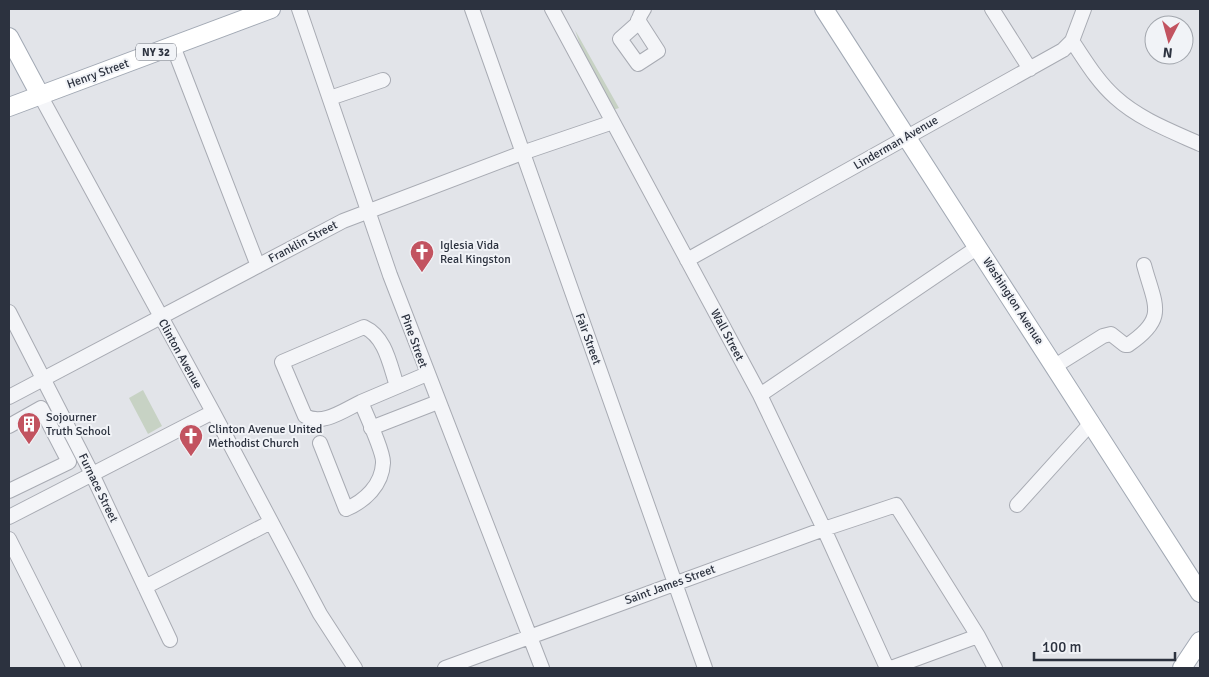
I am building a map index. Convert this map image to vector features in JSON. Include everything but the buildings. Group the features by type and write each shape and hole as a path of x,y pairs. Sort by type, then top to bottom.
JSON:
{"main road":[{"name":"Henry Street","path":"9,107 271,9"},
{"name":"Washington Avenue","path":"824,9 1092,422 1200,593"},
{"name":"Clinton Avenue","path":"9,37 40,96"},
{"path":"1182,668 1200,641"}],"street":[{"name":"Pine Street","path":"299,9 427,374 542,668"},
{"name":"Fair Street","path":"472,9 705,668"},
{"name":"Wall Street","path":"552,9 760,395 824,529 887,668"},
{"path":"992,9 1030,69"},
{"path":"1084,9 1072,41 1100,82 1123,104 1150,121 1200,144"},
{"name":"Linderman Avenue","path":"687,260 1030,69 1063,50 1072,41"},
{"path":"173,46 258,266"},
{"path":"330,98 383,80"},
{"name":"Clinton Avenue","path":"40,96 213,412 320,614 355,668"},
{"name":"Franklin Street","path":"9,397 343,221 522,153 613,122"},
{"path":"760,395 978,247"},
{"path":"1055,366 1103,336 1111,334 1125,345 1128,345 1151,326 1157,315 1144,265"},
{"name":"Furnace Street","path":"9,312 92,474 170,640"},
{"path":"397,386 382,343 373,331 364,327 282,362 305,416 313,421 321,420 427,374"},
{"path":"320,444 346,509 359,504 375,489 384,463 361,402"},
{"path":"371,428 438,402"},
{"path":"9,426 41,408 69,462 9,491"},
{"path":"9,517 213,412"},
{"path":"1017,505 1092,422"},
{"name":"Saint James Street","path":"445,668 824,529 896,505 978,636"},
{"path":"145,587 271,522"},
{"path":"9,539 74,668"},
{"path":"891,668 978,636 995,668"}],"green space":[{"path":"575,30 619,108 610,111 586,62"},
{"path":"143,390 162,426 148,434 129,398"}],"place":[{"name":"Iglesia Vida Real Kingston","path":"422,273"},
{"name":"Sojourner Truth School","path":"29,445"},
{"name":"Clinton Avenue United Methodist Church","path":"191,457"}]}
